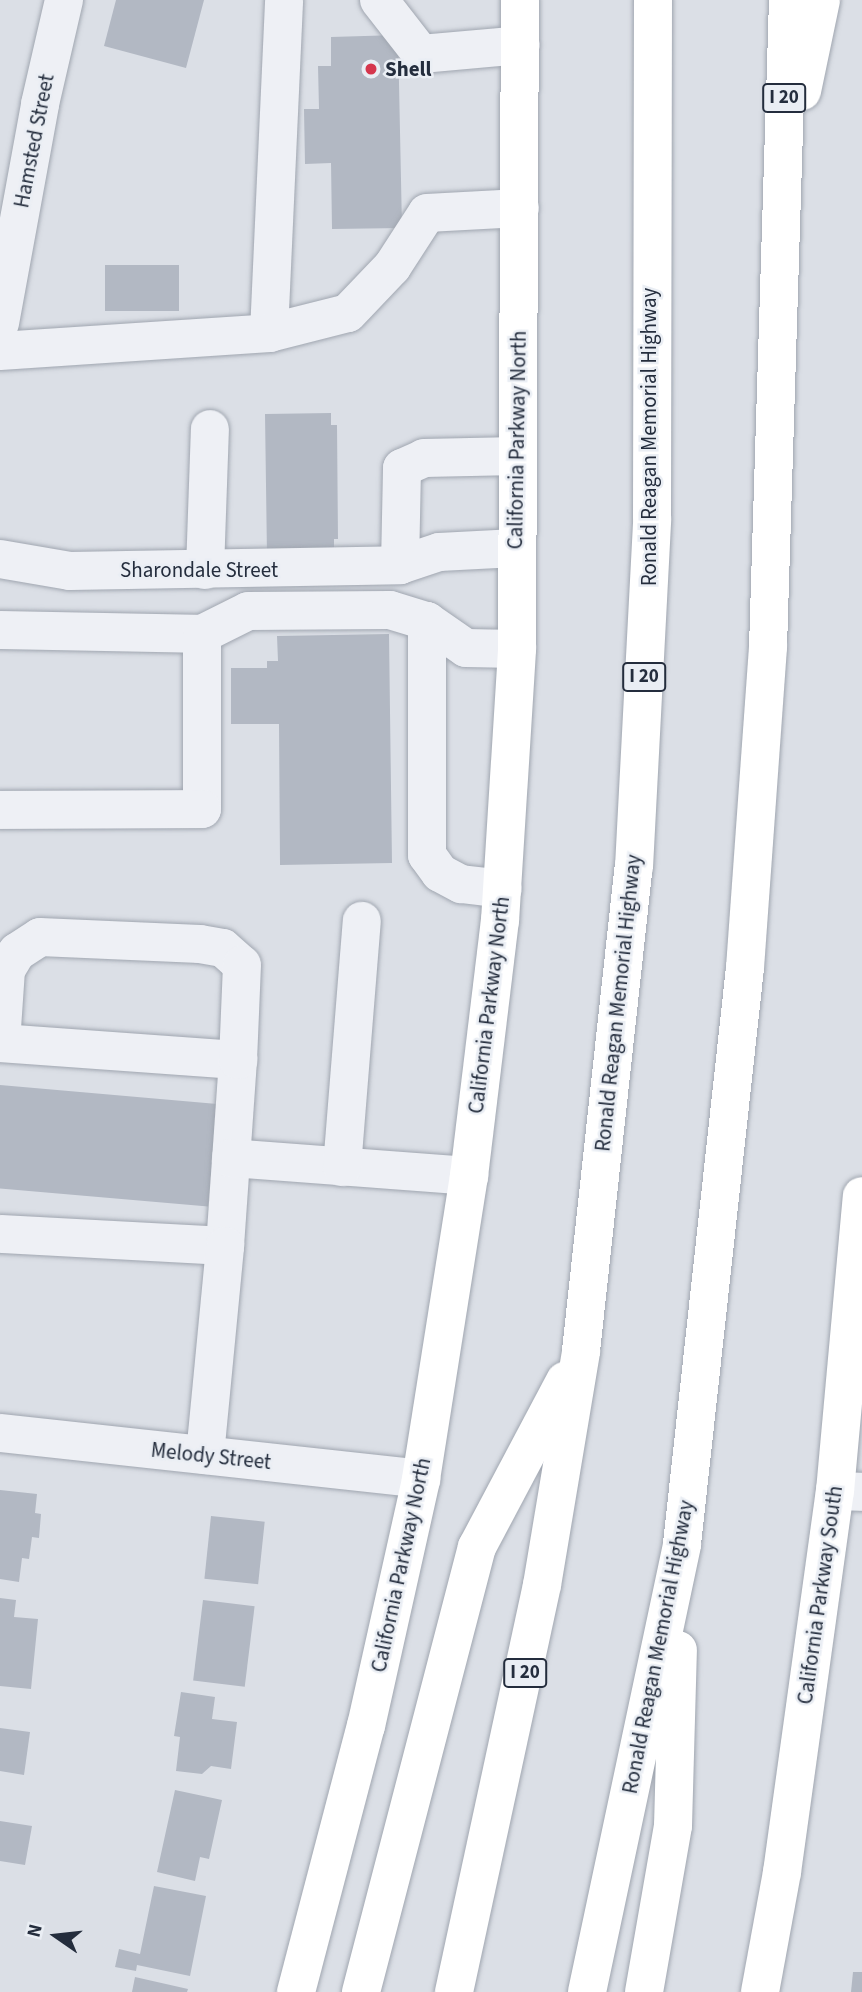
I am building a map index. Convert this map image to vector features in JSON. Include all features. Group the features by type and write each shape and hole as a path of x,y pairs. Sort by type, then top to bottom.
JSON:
{"main road":[{"name":"California Parkway North","path":"296,1992 366,1726 421,1479 469,1177 503,889 517,649 520,0"},
{"name":"Ronald Reagan Memorial Highway","path":"454,1992 542,1586 581,1351 634,867 652,519 653,0"},
{"name":"Ronald Reagan Memorial Highway","path":"587,1992 682,1544 744,982 760,782 788,0"},
{"path":"780,196 821,0"},
{"name":"California Parkway South","path":"761,1992 848,1491 862,1196"},
{"path":"361,1992 477,1547 581,1351"},
{"path":"644,1992 673,1826 682,1544"}],"street":[{"name":"Hamsted Street","path":"0,323 40,104 64,0"},
{"path":"269,333 284,0"},
{"path":"380,0 421,54 520,45"},
{"path":"0,351 269,333 348,313 392,267 427,214 520,208"},
{"path":"205,570 210,429"},
{"path":"400,565 402,468 424,458 517,456"},
{"name":"Sharondale Street","path":"0,559 70,571 205,570 400,565 439,552 516,548"},
{"path":"0,630 202,634 248,611 390,610 427,621 466,648 517,649"},
{"path":"427,621 426,855 440,873 461,884 503,889"},
{"path":"0,810 202,809 202,634"},
{"path":"342,1167 362,921"},
{"path":"205,1455 225,1246 238,1059 242,965 223,948 200,944 40,937 17,952 6,970 1,1043 238,1059"},
{"path":"231,1158 469,1177"},
{"path":"0,1234 225,1246"},
{"name":"Melody Street","path":"0,1433 421,1479"}],"building":[{"path":"116,0 204,0 186,68 104,46"},
{"path":"398,35 402,228 332,229 331,163 305,164 304,109 319,109 318,66 331,66 331,37"},
{"path":"105,265 179,265 179,311 105,311"},
{"path":"331,413 331,425 337,425 338,539 334,539 334,554 267,556 265,414"},
{"path":"389,634 392,863 280,865 279,724 231,724 231,668 267,668 267,661 278,661 277,636"},
{"path":"0,1085 217,1104 208,1207 0,1188"},
{"path":"0,1490 37,1494 35,1513 41,1514 39,1538 32,1537 29,1559 22,1558 19,1582 0,1579"},
{"path":"211,1516 265,1522 258,1584 204,1579"},
{"path":"0,1598 16,1600 14,1617 38,1619 31,1689 0,1686"},
{"path":"203,1600 255,1606 245,1687 193,1680"},
{"path":"181,1692 215,1697 212,1719 237,1722 231,1769 211,1766 202,1774 176,1771 180,1737 174,1736"},
{"path":"0,1728 30,1732 24,1775 0,1771"},
{"path":"175,1790 222,1800 209,1859 200,1857 195,1881 157,1872"},
{"path":"0,1821 32,1826 25,1865 0,1861"},
{"path":"154,1886 206,1896 190,1976 137,1965 136,1971 115,1967 119,1949 140,1954"},
{"path":"853,1972 862,1972 862,1992 851,1992"},
{"path":"135,1977 188,1989 187,1992 132,1992"}],"place":[{"name":"Shell","path":"371,69"}]}
